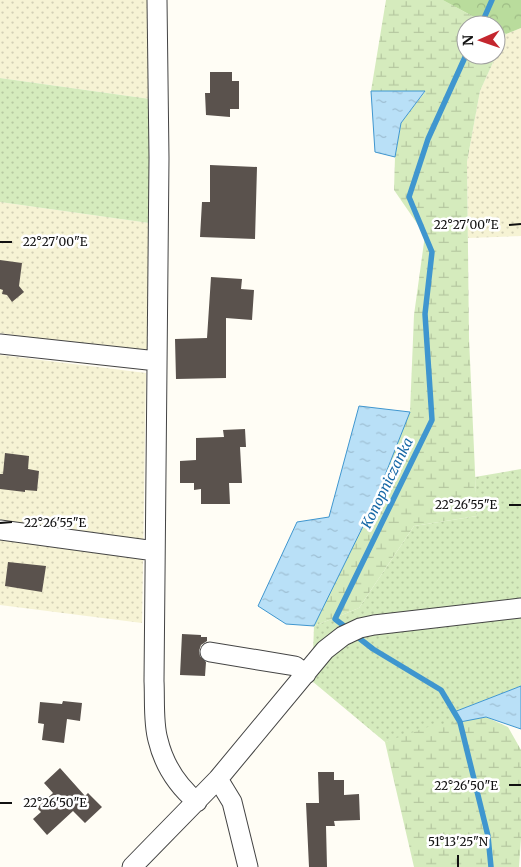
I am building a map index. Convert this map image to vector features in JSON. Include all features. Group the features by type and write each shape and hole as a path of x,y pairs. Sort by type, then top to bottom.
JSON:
{"street":[{"path":"157,0 159,158 154,681 157,739 172,774 197,802"},
{"path":"0,344 157,361"},
{"path":"0,530 155,551"},
{"path":"132,867 218,779 324,650 343,636 360,628 400,621 521,608"},
{"path":"210,652 294,666 306,674"},
{"path":"218,779 232,802 248,867"}],"shaded area":[{"path":"0,0 149,0 150,99 0,78"},
{"path":"521,28 521,236 468,238 467,162 480,91 492,65 506,65 506,34"},
{"path":"0,202 149,223 147,354 0,333"},
{"path":"0,355 146,373 142,623 0,605"}],"green space":[{"path":"386,0 443,0 471,15 456,15 456,65 492,65 480,91 467,162 469,338 477,516 414,526 359,608 314,626 410,412 414,315 425,235 394,190 395,157 401,123 425,92 371,91"},
{"path":"442,0 521,0 521,28 506,34 506,15 470,15"},
{"path":"0,78 150,99 149,223 0,202"},
{"path":"521,469 521,686 454,712 460,722 385,742 312,681 314,626 359,608 414,526 477,516 475,477"},
{"path":"486,717 508,727 521,750 521,838 519,867 414,867 385,742 428,727"}],"water":[{"path":"371,91 425,91 401,123 395,157 375,152"},
{"path":"359,406 410,412 372,508 314,626 286,624 258,606 297,522 329,517"},
{"path":"521,686 521,729 486,717 460,722 454,712"}],"building":[{"path":"210,72 232,72 232,81 239,81 239,109 230,109 230,117 206,115 205,93 210,93"},
{"path":"210,165 257,167 255,239 200,237 202,202 210,202"},
{"path":"0,260 22,263 19,286 24,292 12,302 7,295 2,294 3,290 0,289"},
{"path":"211,277 242,279 241,289 254,290 252,320 226,318 226,378 176,379 175,339 207,338"},
{"path":"245,429 246,447 240,447 242,483 229,483 230,504 201,504 201,489 194,490 194,483 180,483 180,461 196,460 196,438 224,437 223,430"},
{"path":"5,453 29,456 28,469 39,471 37,491 25,490 25,492 0,489 0,474 3,474"},
{"path":"8,562 46,566 42,592 5,586"},
{"path":"182,634 207,637 207,641 201,645 199,651 200,656 206,662 205,676 180,675"},
{"path":"63,701 82,703 80,721 67,719 64,743 42,740 44,724 38,723 40,702 62,704"},
{"path":"60,768 85,796 88,793 102,807 85,823 73,811 47,835 33,819 41,812 37,808 53,793 44,783"},
{"path":"318,772 334,772 334,780 344,780 344,795 359,794 360,820 334,821 335,826 326,826 327,867 309,867 306,803 319,803"}],"waterway":[{"name":"Konopniczanka","path":"485,15 492,0"},
{"name":"Konopniczanka","path":"348,629 335,619 432,420 425,314 432,252 409,197 428,139 461,65"},
{"name":"Konopniczanka","path":"355,635 373,649 441,690 460,722 488,836 491,867"}]}
